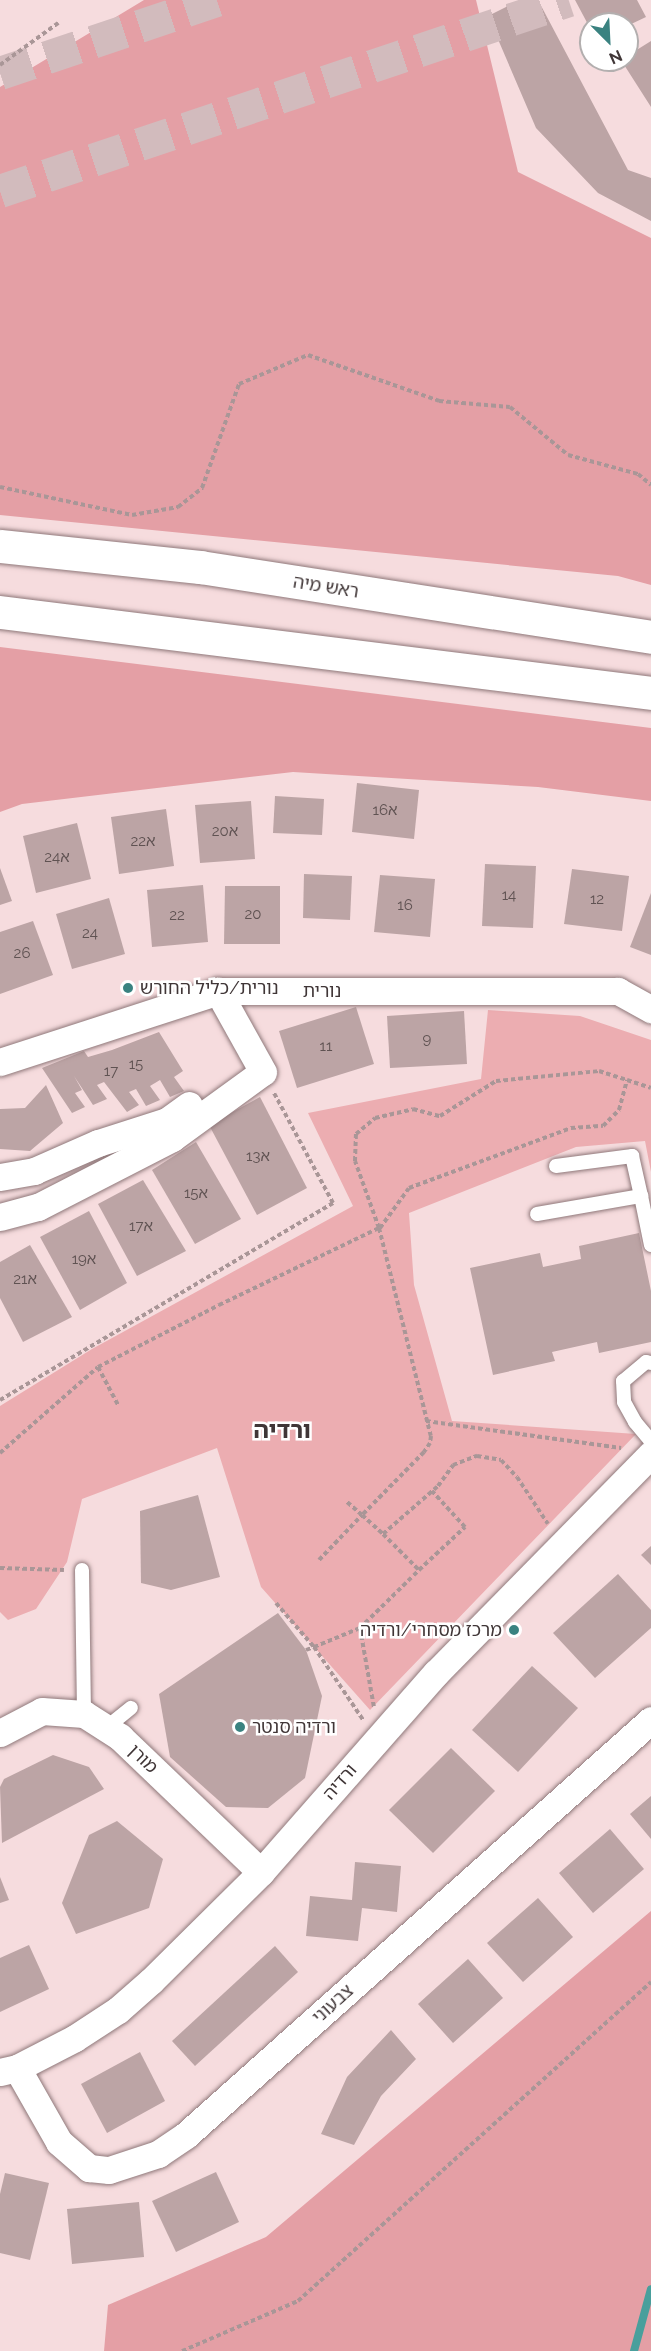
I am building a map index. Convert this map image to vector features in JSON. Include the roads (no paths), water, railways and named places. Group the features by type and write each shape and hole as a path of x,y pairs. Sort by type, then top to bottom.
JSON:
{"street":[{"name":"ראש מיה","path":"0,546 200,567 651,637"},
{"path":"0,612 651,693"},
{"path":"218,991 259,1064"},
{"name":"נורית","path":"0,1062 218,991 618,991 651,1009"},
{"path":"0,1177 34,1171 98,1143 167,1121 259,1064"},
{"path":"0,1217 38,1207 172,1138 259,1064"},
{"name":"ורדיה","path":"8,2070 75,2038 118,2010 261,1872 436,1673 562,1544 639,1452"},
{"path":"0,1733 42,1711 95,1721"},
{"name":"צבעוני","path":"8,2070 59,2142 89,2168 109,2170 158,2154 186,2135 651,1720"},
{"name":"מורן","path":"95,1721 120,1737 261,1872"}],"lane":[{"path":"556,1166 632,1156 651,1245"},
{"path":"537,1214 641,1196"},
{"path":"651,1363 646,1362 623,1381 624,1402 635,1422 651,1441"},
{"path":"82,1570 95,1721 131,1708"}],"waterway":[{"path":"634,2351 651,2289"}],"tunnel":[{"path":"0,73 217,0"},
{"path":"0,191 569,0"}],"place":[{"name":"נורית/כליל החורש","path":"128,988"},
{"name":"מרכז מסחרי/ורדיה","path":"514,1630"},
{"name":"ורדיה סנטר","path":"240,1727"}],"district":[{"name":"ורדיה","path":"282,1430"}]}
